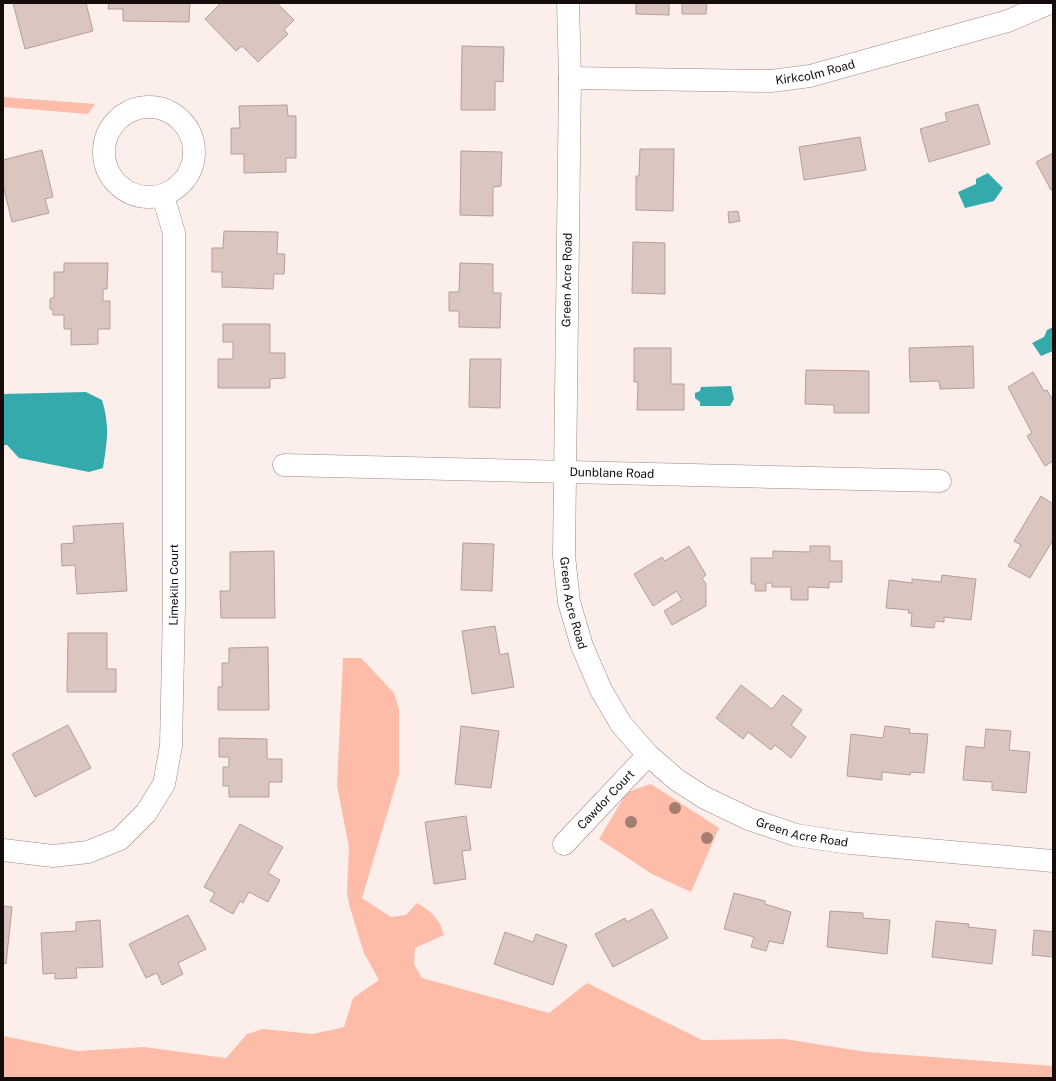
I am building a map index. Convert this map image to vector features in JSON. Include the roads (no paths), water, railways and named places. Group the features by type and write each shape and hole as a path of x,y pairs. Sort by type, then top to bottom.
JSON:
{"street":[{"name":"Green Acre Road","path":"568,3 570,78 564,556 569,602 582,646 601,690 621,724 648,755 677,780 705,798 749,819 796,835 849,843 1053,861"},
{"name":"Kirkcolm Road","path":"570,78 770,81 810,76 1008,21 1050,3"},
{"path":"152,107 168,111 180,119 190,132 194,147 194,162 188,176 177,188 163,196 149,198 135,195 122,189 112,179 106,166 104,152 106,138 112,125 123,115 137,109 152,107"},
{"name":"Limekiln Court","path":"3,850 53,856 88,852 120,839 146,813 164,784 171,746 174,608 174,233 163,196"},
{"name":"Dunblane Road","path":"284,465 940,481"},
{"name":"Cawdor Court","path":"564,844 648,755"}],"water":[{"path":"988,173 1003,188 994,201 965,208 958,192 976,184 976,179"},
{"path":"1053,327 1053,351 1041,356 1032,343 1044,337 1047,330"},
{"path":"731,386 734,399 730,406 700,406 700,402 695,398 695,393 700,391 701,387"},
{"path":"86,392 102,400 105,409 107,434 103,468 89,472 19,458 7,445 3,445 3,394"}]}
